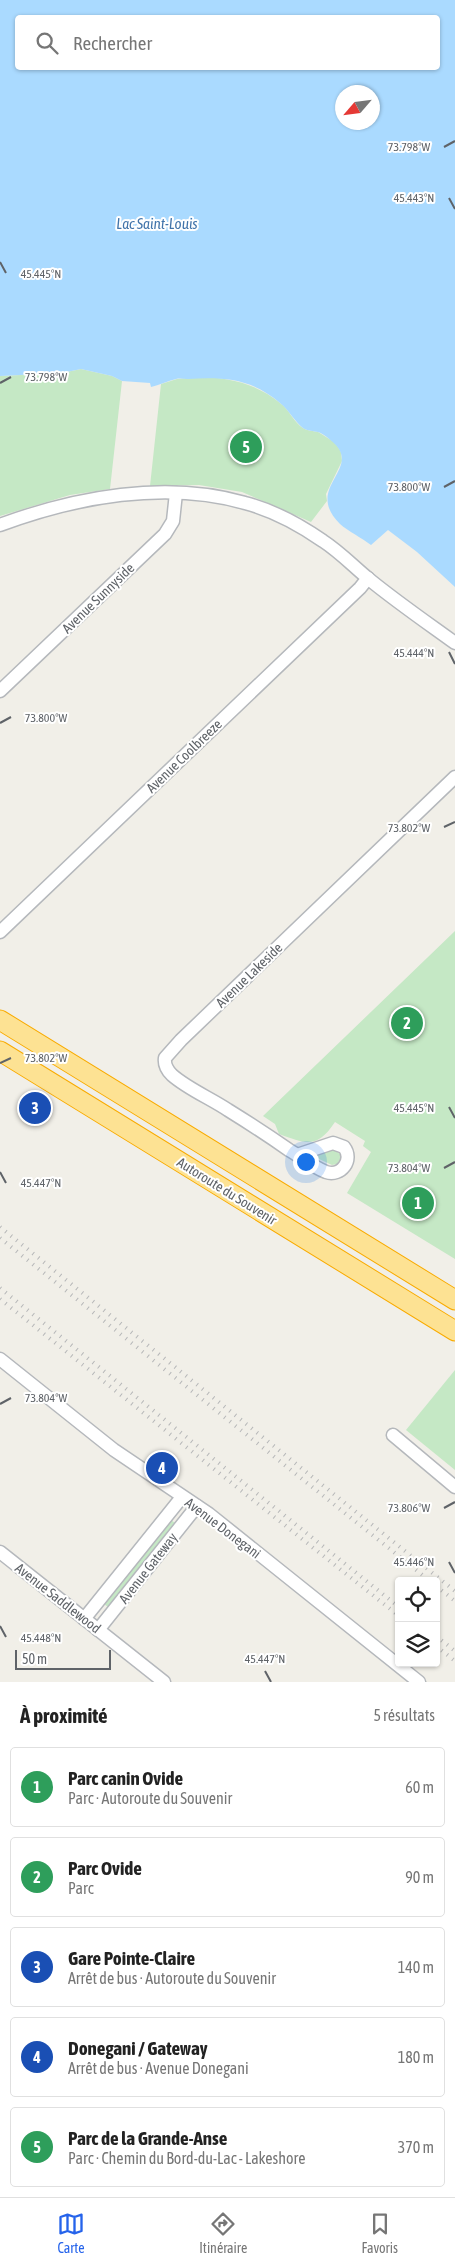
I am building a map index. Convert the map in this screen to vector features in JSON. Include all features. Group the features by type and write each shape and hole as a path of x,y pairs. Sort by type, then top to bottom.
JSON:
{"highway":[{"name":"Autoroute du Souvenir","path":"0,1020 455,1300"},
{"name":"Autoroute du Souvenir","path":"0,1051 455,1331"}],"street":[{"path":"0,525 74,503 121,496 176,493 220,497 259,507 304,529 325,542 368,578 455,643"},
{"name":"Avenue Sunnyside","path":"0,692 165,534 173,521 176,493"},
{"name":"Avenue Coolbreeze","path":"0,932 360,588 368,578"},
{"name":"Avenue Lakeside","path":"297,1155 176,1078 166,1067 165,1058 181,1040 455,777"},
{"name":"Avenue Donegani","path":"0,1359 106,1444 197,1506 419,1682"},
{"path":"393,1435 455,1487"},
{"name":"Avenue Gateway","path":"84,1619 182,1497"},
{"name":"Avenue Gateway","path":"98,1630 197,1506"},
{"name":"Avenue Saddlewood","path":"0,1552 164,1682"}],"green space":[{"path":"81,369 112,376 122,381 110,489 70,495 0,516 0,376 62,373"},
{"path":"197,377 241,382 261,390 283,406 303,428 318,432 335,442 341,452 342,461 326,494 327,501 311,522 242,492 199,485 150,486 161,384 177,379"},
{"path":"455,931 455,1259 347,1193 371,1152 363,1146 365,1141 335,1122 323,1137 311,1142 304,1142 279,1134 275,1124 263,1116"},
{"path":"333,1149 340,1154 341,1158 337,1164 332,1165 319,1159 318,1155"},
{"path":"455,1370 455,1470 406,1430"},
{"path":"171,1520 175,1523 108,1607 104,1604"}],"water":[{"name":"Lac Saint-Louis","path":"0,0 455,0 455,587 417,552 388,530 371,545 340,524 331,512 328,492 340,467 342,459 340,451 321,433 303,428 283,406 258,388 236,381 213,378 178,379 151,387 150,383 122,381 112,376 81,369 62,373 0,376"}],"railway":[{"path":"0,1227 455,1591"},
{"path":"0,1238 425,1577"},
{"path":"0,1288 395,1604"},
{"path":"0,1299 395,1613"},
{"path":"440,1589 455,1601"},
{"path":"440,1639 455,1651"},
{"path":"440,1649 455,1661"}],"place":[{"name":"Parc de la Grande-Anse","path":"246,447"},
{"name":"Parc Ovide","path":"407,1023"},
{"name":"Gare Pointe-Claire","path":"35,1108"},
{"name":"Parc canin Ovide","path":"418,1203"},
{"name":"Donegani / Gateway","path":"162,1468"}]}
